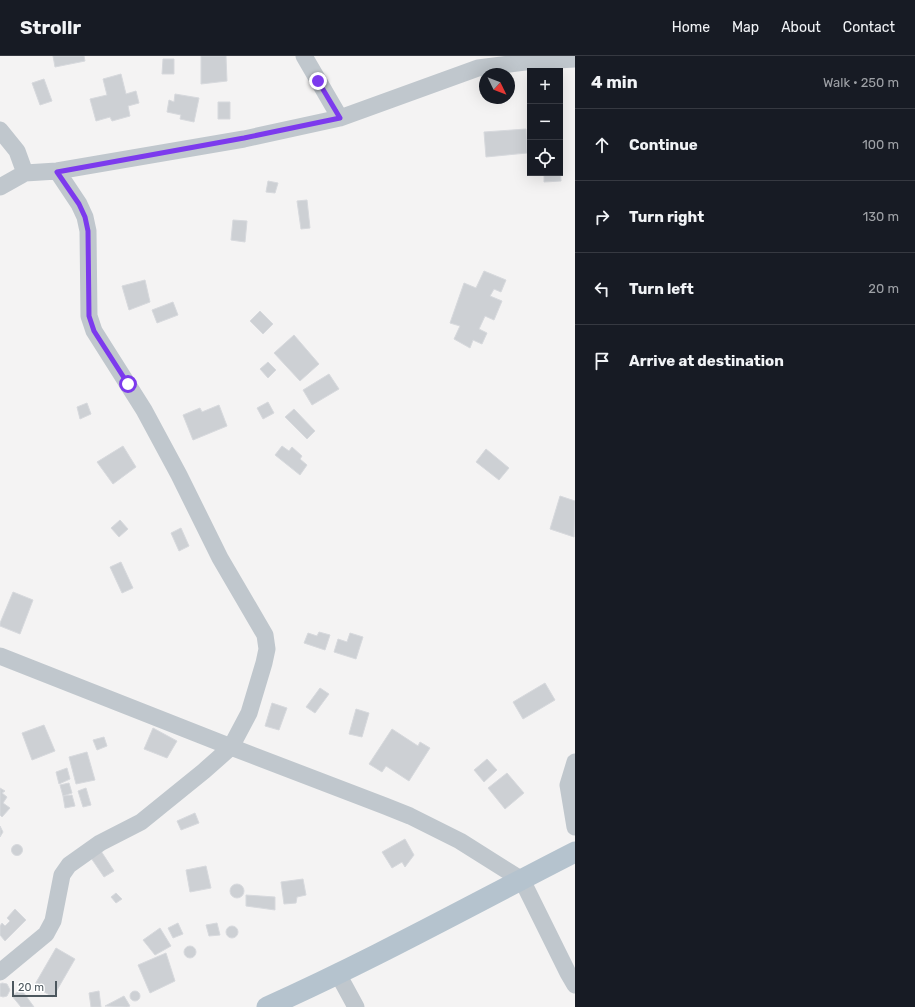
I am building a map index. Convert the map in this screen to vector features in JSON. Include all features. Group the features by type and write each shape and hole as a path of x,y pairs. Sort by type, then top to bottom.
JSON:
{"main road":[{"path":"267,1007 338,974 575,852"}],"street":[{"path":"304,56 340,118"},
{"path":"0,187 25,173 57,172 244,138 340,118 478,68 525,62 575,59"},
{"path":"0,130 16,151 25,173"},
{"path":"0,972 46,934 53,921 62,875 69,865 100,843 141,822 231,747 249,713 267,649 265,635 220,558 179,475 144,410 94,331 89,316 88,231 85,217 79,204 57,172"},
{"path":"0,656 410,816 460,841 522,880 575,985"},
{"path":"575,762 568,785 575,827"},
{"path":"338,974 356,1007"}],"building":[{"path":"53,56 84,56 85,61 55,67"},
{"path":"201,56 226,56 227,81 201,84"},
{"path":"163,59 174,59 174,74 162,74"},
{"path":"121,74 126,94 136,91 139,103 128,106 130,116 112,121 110,117 96,121 90,99 107,95 103,79"},
{"path":"44,79 52,101 40,105 32,83"},
{"path":"175,94 199,98 194,122 180,119 181,115 167,112 169,100 174,102"},
{"path":"218,102 230,102 230,119 218,119"},
{"path":"526,129 527,153 486,157 484,132"},
{"path":"544,176 561,176 561,181 544,182"},
{"path":"268,181 278,183 275,193 266,192"},
{"path":"307,200 310,228 301,229 297,201"},
{"path":"233,220 247,221 245,242 231,240"},
{"path":"484,271 506,280 501,292 494,289 490,296 502,301 494,320 485,316 479,329 487,333 482,344 473,340 470,348 454,339 460,326 450,323 464,283 476,288"},
{"path":"145,280 150,302 129,310 122,286"},
{"path":"173,302 178,315 157,323 152,310"},
{"path":"260,311 273,324 263,334 250,321"},
{"path":"294,335 319,364 300,381 274,353"},
{"path":"268,362 276,370 268,378 260,369"},
{"path":"329,374 339,389 312,405 303,390"},
{"path":"268,402 274,413 263,419 257,408"},
{"path":"87,403 91,414 80,419 77,407"},
{"path":"219,405 227,426 193,440 183,415 200,408 202,412"},
{"path":"294,409 315,431 307,439 285,417"},
{"path":"123,446 136,467 113,484 97,462"},
{"path":"282,446 289,451 292,447 302,456 300,459 307,465 300,475 275,455"},
{"path":"486,449 509,468 499,480 476,462"},
{"path":"560,496 575,501 574,537 550,529"},
{"path":"120,520 128,529 119,537 111,528"},
{"path":"181,528 189,546 179,551 171,533"},
{"path":"121,562 133,588 122,593 110,567"},
{"path":"13,592 33,600 20,634 0,626"},
{"path":"319,632 330,635 325,650 304,643 308,633 317,636"},
{"path":"350,633 363,637 356,659 334,652 338,639 347,642"},
{"path":"545,683 555,700 523,719 513,702"},
{"path":"320,688 329,694 315,713 306,707"},
{"path":"272,703 287,708 279,730 265,726"},
{"path":"356,709 369,713 362,737 349,734"},
{"path":"44,725 55,751 32,760 22,733"},
{"path":"153,728 177,741 167,758 144,749"},
{"path":"392,729 418,746 420,742 430,748 409,781 386,766 382,772 369,764"},
{"path":"104,737 107,746 97,750 93,740"},
{"path":"87,752 95,780 76,784 69,757"},
{"path":"487,759 497,770 484,782 474,770"},
{"path":"67,768 70,779 59,784 56,772"},
{"path":"507,773 524,793 505,809 488,788"},
{"path":"69,783 72,793 63,796 60,785"},
{"path":"0,788 5,791 2,793 7,797 3,803 10,808 2,817 0,815"},
{"path":"86,788 91,805 83,807 78,791"},
{"path":"72,795 75,806 65,808 63,796"},
{"path":"195,813 199,823 181,830 177,821"},
{"path":"0,826 3,832 0,837"},
{"path":"405,839 414,855 405,867 402,862 392,868 382,852"},
{"path":"17,844 21,846 23,850 21,854 17,856 13,854 11,850 13,846"},
{"path":"99,848 114,871 104,877 89,855"},
{"path":"206,866 211,888 190,892 186,870"},
{"path":"303,879 306,895 297,897 296,903 284,904 281,882"},
{"path":"237,884 242,886 244,891 242,896 237,898 232,896 230,891 232,886"},
{"path":"116,893 122,899 116,903 111,897"},
{"path":"246,895 275,897 275,910 246,906"},
{"path":"15,909 26,920 5,941 0,935 0,926 2,923 5,926 10,921 7,918"},
{"path":"178,923 183,934 173,938 168,928"},
{"path":"217,923 220,935 209,936 206,925"},
{"path":"232,926 236,928 238,932 236,936 232,938 228,936 226,932 228,928"},
{"path":"160,928 171,946 155,955 143,940"},
{"path":"190,946 194,948 196,952 194,956 190,958 186,956 184,952 186,948"},
{"path":"56,948 75,959 53,997 34,986"},
{"path":"166,953 175,981 150,993 138,965"},
{"path":"0,984 7,984 10,990 7,996 3,997 0,996"},
{"path":"21,989 34,1007 21,1007 12,996"},
{"path":"99,991 101,1007 91,1007 89,993"},
{"path":"133,991 137,991 139,992 139,1000 133,1001 130,998 130,994"},
{"path":"124,996 130,1006 105,1006"}],"route":[{"path":"128,384 94,331 89,316 88,231 85,217 79,204 57,172 244,138 340,118 318,81"}]}
